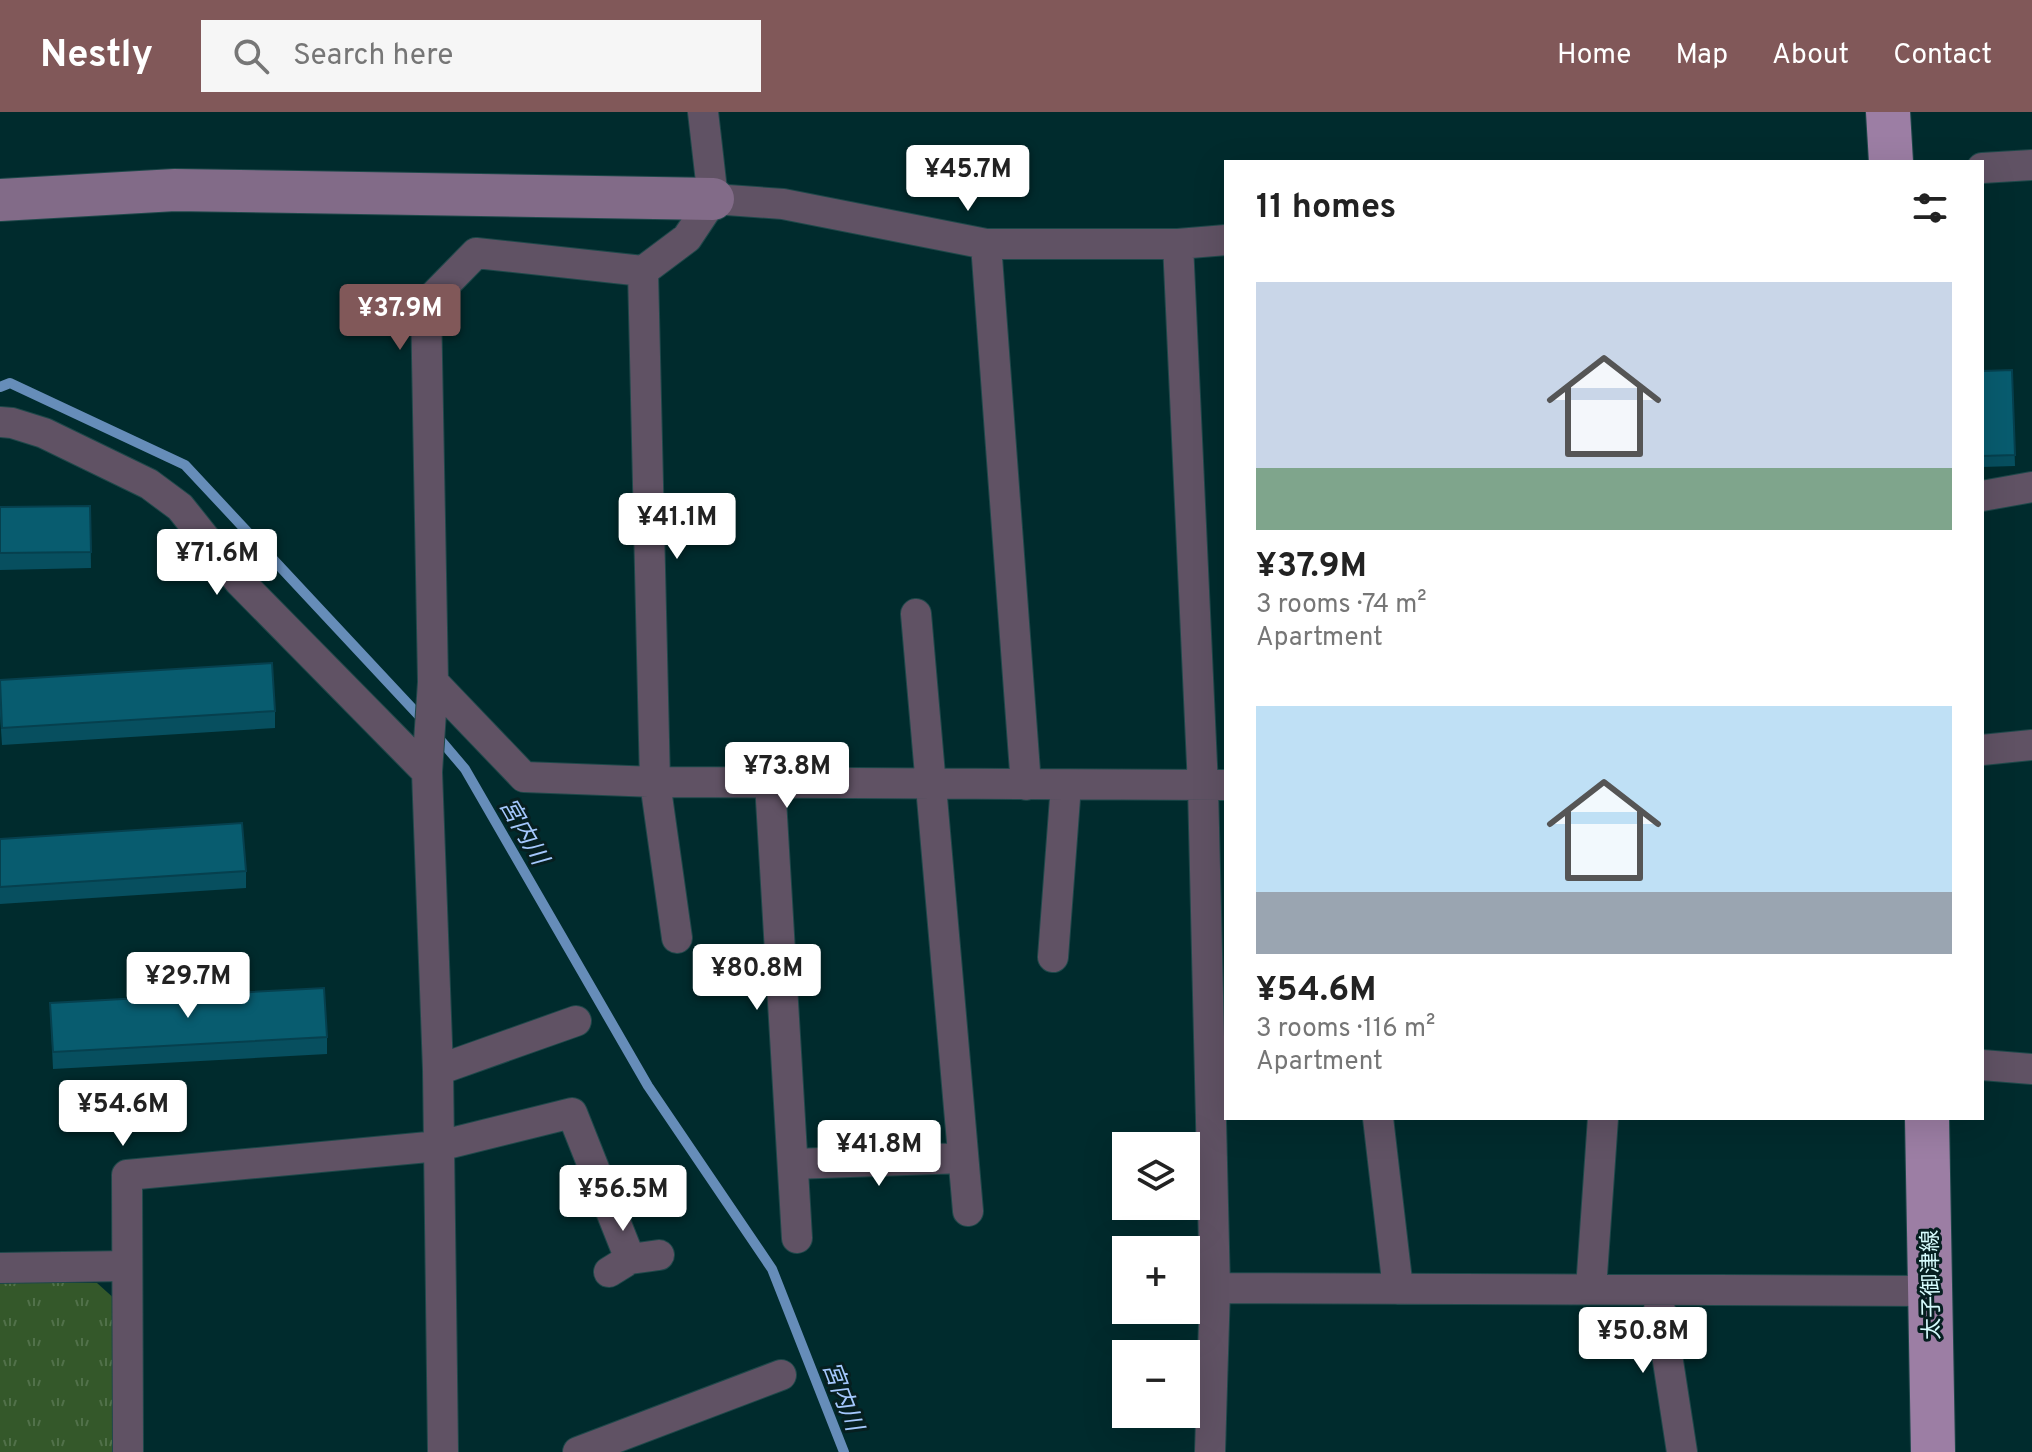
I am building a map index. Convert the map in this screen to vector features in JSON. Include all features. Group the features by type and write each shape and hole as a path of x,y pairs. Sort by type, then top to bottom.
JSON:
{"main road":[{"path":"1888,112 1891,160"},
{"name":"太子御津線","path":"1927,1120 1933,1452"}],"street":[{"path":"443,1452 438,1070 427,772 433,682 426,304 476,253 643,271 687,238 713,199 703,112"},
{"path":"1984,168 2032,165"},
{"path":"0,200 175,190 713,199 783,204 986,244 1178,244 1224,240"},
{"path":"986,244 1026,785"},
{"path":"1178,244 1214,786 1215,1288 1210,1452"},
{"path":"643,271 655,782 677,938"},
{"path":"0,422 44,433 149,484 180,507 239,581 427,772"},
{"path":"1984,496 2032,487"},
{"path":"916,614 968,1211"},
{"path":"433,682 524,777 655,782 1214,786"},
{"path":"1984,750 2032,745"},
{"path":"770,783 797,1238"},
{"path":"1053,957 1066,785"},
{"path":"438,1070 576,1021"},
{"path":"1984,1065 2032,1069"},
{"path":"128,1452 127,1175 439,1146 572,1113 632,1262"},
{"path":"1378,1120 1398,1289"},
{"path":"1591,1289 1603,1120"},
{"path":"793,1164 963,1158"},
{"path":"0,1268 127,1266"},
{"path":"1215,1288 1930,1291"},
{"path":"1657,1290 1682,1452"},
{"path":"578,1452 612,1446 781,1375"}],"green space":[{"path":"0,1282 97,1283 117,1301 117,1445 112,1452 0,1452"}],"building":[{"path":"2012,370 2015,455 1984,456 1984,371"},
{"path":"90,506 91,552 0,553 0,507"},
{"path":"272,663 275,711 2,728 0,680"},
{"path":"242,823 246,871 0,887 0,839"},
{"path":"324,988 327,1037 53,1052 50,1003"}],"waterway":[{"name":"宮内川","path":"0,387 10,383 185,465 424,721"},
{"name":"宮内川","path":"437,736 465,769 648,1086 772,1269 844,1452"}]}
